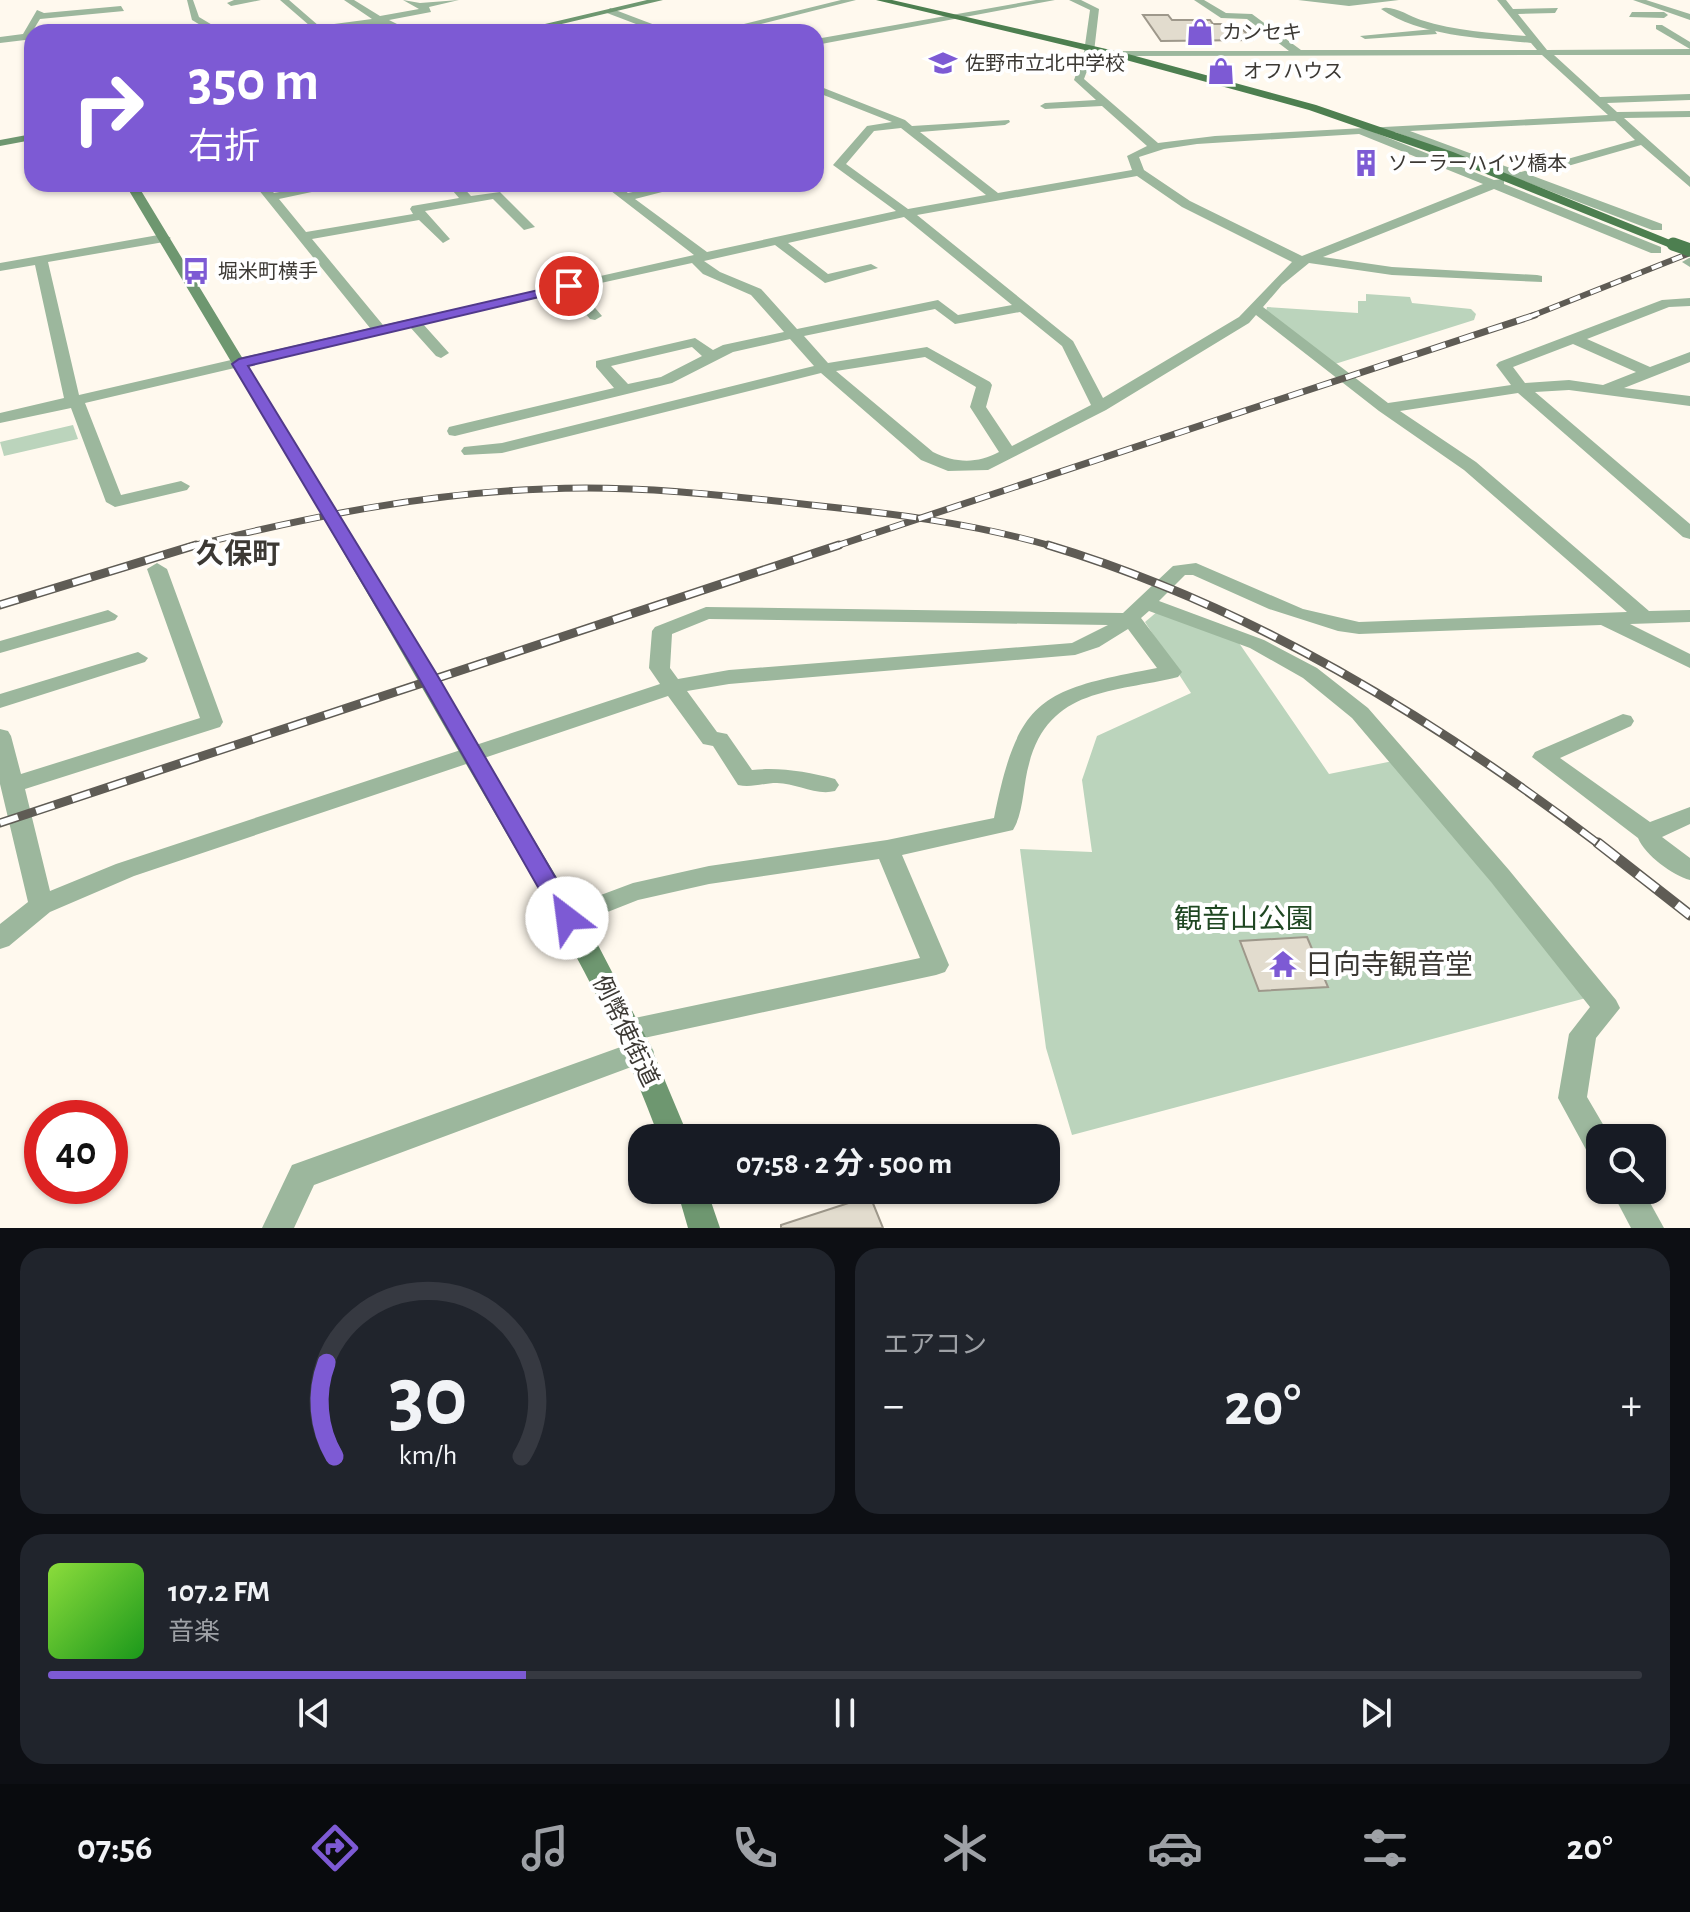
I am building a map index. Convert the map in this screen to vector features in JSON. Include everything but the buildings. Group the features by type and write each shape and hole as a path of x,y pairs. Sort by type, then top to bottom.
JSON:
{"main road":[{"path":"880,0 1122,54 1323,111"},
{"path":"1383,128 1690,250"}],"street":[{"path":"231,3 257,0"},
{"path":"284,0 311,24"},
{"path":"348,0 377,20 391,24"},
{"path":"350,24 428,10 407,0"},
{"path":"418,6 455,0"},
{"path":"552,24 659,0"},
{"path":"751,24 852,0"},
{"path":"824,41 1051,0"},
{"path":"1073,0 1095,9 1090,46 1078,77 1156,148"},
{"path":"1198,0 1224,16 1249,16 1278,35 1299,54"},
{"path":"1302,0 1349,3 1395,0"},
{"path":"1501,0 1534,40"},
{"path":"1637,0 1676,15"},
{"path":"190,2 195,18 205,24"},
{"path":"32,24 39,14 86,12 120,4 125,24"},
{"path":"1385,9 1404,19 1458,31 1534,40 1546,46 1597,100 1690,183"},
{"path":"1511,12 1555,10"},
{"path":"610,11 644,24"},
{"path":"85,24 86,12"},
{"path":"1632,15 1690,17"},
{"path":"1659,27 1690,49"},
{"path":"1365,36 1458,31"},
{"path":"0,40 24,39"},
{"path":"1563,41 1593,42"},
{"path":"1122,54 1299,54 1546,46 1690,49"},
{"path":"824,91 908,126 997,198"},
{"path":"1597,100 1690,97"},
{"path":"1045,106 1105,103"},
{"path":"1323,111 1383,128 1657,227"},
{"path":"1323,111 1357,129 1498,183 1656,250"},
{"path":"1537,279 1392,271 1304,260 1186,204 1139,172 1133,156 1156,148 1212,140 1357,129 1690,114"},
{"path":"1005,122 871,128 839,165 906,213 1068,344 1100,407"},
{"path":"0,143 24,138"},
{"path":"1520,176 1644,141"},
{"path":"0,418 569,286 906,213 1139,172"},
{"path":"619,192 700,258 715,278 742,282 756,292 824,368 927,456 948,466 968,468 988,465 1100,407 1244,320 1304,260 1498,183"},
{"name":"例幣使街道","path":"136,192 567,918 635,1041 668,1124"},
{"path":"267,192 379,330"},
{"path":"271,197 299,192"},
{"path":"460,192 468,200"},
{"path":"626,197 649,192"},
{"path":"443,239 416,209 496,195 529,227"},
{"path":"303,237 422,216"},
{"path":"0,267 164,238"},
{"path":"778,241 825,279 871,268"},
{"path":"41,260 73,402 78,405 115,502 181,486"},
{"path":"569,286 595,316"},
{"path":"1690,320 1687,302 1667,303 1504,365 1521,388 1690,533"},
{"path":"455,431 666,380 728,348 938,304 955,320 1023,307"},
{"path":"1255,307 1385,408 1470,466 1645,618"},
{"path":"413,322 441,353"},
{"path":"1573,338 1649,372"},
{"path":"625,390 601,364 695,342 711,356"},
{"path":"470,451 502,448 824,368 927,352 984,385 978,407 1009,454"},
{"path":"1605,390 1690,357"},
{"path":"1385,408 1521,388 1569,385 1690,401"},
{"path":"12,785 212,722 157,569"},
{"path":"0,939 41,905 125,870 672,687 729,677 1075,649 1102,641 1180,570 1196,569 1304,617 1329,625 1359,628 1690,616"},
{"path":"567,918 633,892 709,875 887,849 1005,824 1013,783 1031,726 1051,709 1108,684 1171,672 1138,611"},
{"path":"827,785 778,775 746,779 719,739 711,739 659,668 662,631 706,613 1138,611 1257,644 1329,687 1360,713 1500,876 1606,1008 1583,1034 1572,1098 1587,1124"},
{"path":"0,647 108,616"},
{"path":"1605,619 1690,662"},
{"path":"0,701 138,658"},
{"path":"1623,721 1543,757 1648,833 1652,843 1690,871"},
{"path":"0,736 41,905"},
{"path":"1648,833 1690,815"},
{"path":"278,1228 303,1175 635,1041 936,965 887,849"},
{"path":"696,1204 704,1228"},
{"path":"1634,1204 1648,1228"}],"green space":[{"path":"1366,294 1410,297 1412,303 1471,309 1476,314 1474,320 1335,364 1266,311 1267,307 1358,313 1358,301 1366,301"},
{"path":"73,425 78,439 4,456 0,442"},
{"name":"観音山公園","path":"1158,611 1239,643 1329,774 1393,761 1586,998 1072,1135 1046,1048 1020,849 1092,852 1082,780 1097,736 1191,693 1145,622"}],"railway":[{"path":"1529,317 1690,253"},
{"path":"1529,317 1535,315"},
{"path":"920,518 1529,317"},
{"path":"195,545 276,526 409,501 500,491 578,488 678,492 920,518"},
{"path":"833,547 920,518"},
{"path":"920,518 1051,546"},
{"path":"0,605 195,545"},
{"path":"188,547 195,545"},
{"path":"0,823 839,545"},
{"path":"1051,546 1055,547"},
{"path":"1051,546 1123,570 1196,600 1338,670 1472,753 1600,845"},
{"path":"1598,843 1690,915"}],"place":[{"name":"カンセキ","path":"1200,32"},
{"name":"佐野市立北中学校","path":"943,63"},
{"name":"オフハウス","path":"1221,71"},
{"name":"ソーラーハイツ橋本","path":"1366,163"},
{"name":"堀米町横手","path":"196,271"},
{"name":"日向寺観音堂","path":"1283,964"}],"district":[{"name":"久保町","path":"238,553"}],"route":[{"path":"567,918 426,673 239,364 569,286"}]}
